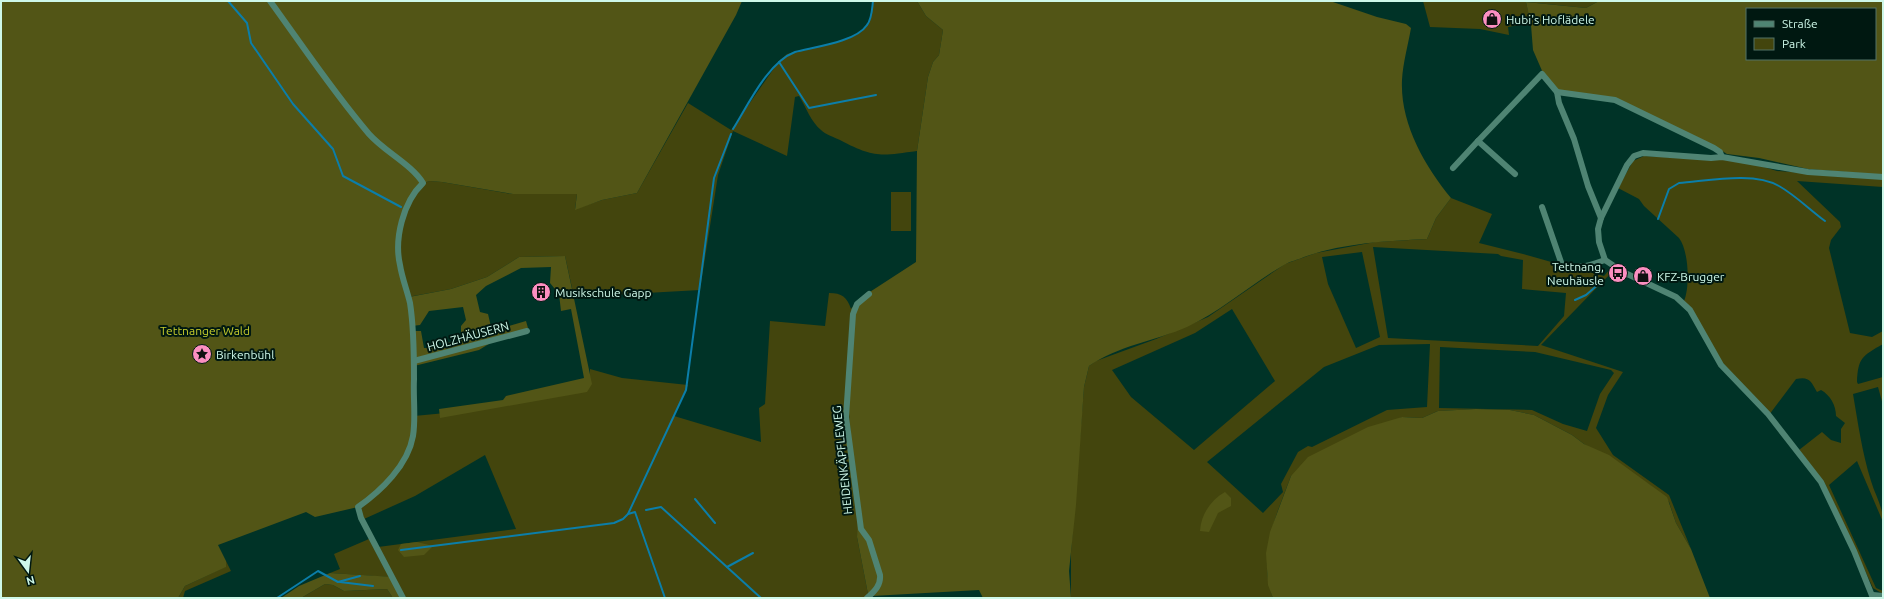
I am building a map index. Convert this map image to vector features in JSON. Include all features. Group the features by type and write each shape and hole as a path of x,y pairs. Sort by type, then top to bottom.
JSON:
{"street":[{"path":"270,1 355,117 375,141 417,174 423,183 412,199 402,220 398,244 399,264 410,304 414,361 413,438 404,459 392,476 358,507 361,518 403,598"},
{"path":"1453,168 1542,74 1557,92 1588,186 1601,218"},
{"path":"1557,92 1615,100 1714,148 1720,152 1722,157"},
{"path":"1478,141 1515,174"},
{"path":"1883,177 1808,172 1722,157 1706,158 1651,153 1634,156 1626,165 1601,218 1598,229 1598,242 1605,260 1637,279 1676,297 1690,310 1721,365 1773,420 1821,482 1873,596 1883,596"},
{"path":"1542,207 1562,265 1571,268 1578,268 1605,260"},
{"name":"HEIDENKÄPFLEWEG","path":"867,598 877,588 880,575 869,540 861,529 846,417 846,401 853,314 857,304 869,294"},
{"name":"HOLZHÄUSERN","path":"414,361 527,331"}],"green space":[{"name":"Tettnanger Wald","path":"1,1 742,1 736,15 637,193 602,200 575,210 577,194 513,194 430,181 423,183 418,188 402,220 398,244 409,297 451,289 487,277 519,257 565,256 592,384 587,392 440,418 439,409 503,400 506,396 584,378 571,309 561,311 559,294 550,283 551,267 521,268 486,286 476,295 480,312 488,314 492,331 526,321 528,328 492,342 479,350 414,366 413,438 392,476 358,507 315,517 306,512 218,545 226,561 226,567 185,586 178,598 1,598","holes":["463,307 466,320 461,326 461,341 446,343 440,348 424,348 421,331 413,331 412,326 420,325 429,311"]},
{"path":"873,1 917,1 926,16 943,30 939,55 933,62 928,77 917,151 894,154 877,154 852,146 825,133 817,127 799,96 795,97 787,156 733,131 718,175 700,290 574,297 565,256 519,257 487,277 451,289 408,297 399,264 402,221 411,199 423,183 430,181 442,182 512,194 577,194 575,209 602,200 637,193 688,103 731,130 779,61 787,54 832,44 859,33 865,28 868,22"},
{"path":"917,1 1330,1 1377,17 1406,24 1411,28 1404,61 1402,80 1402,96 1405,112 1423,158 1451,198 1436,218 1427,239 1380,242 1349,246 1319,252 1291,262 1272,272 1200,321 1175,332 1112,353 1089,366 1084,387 1076,505 1069,571 1071,598 983,598 979,590 872,596 868,594 857,537 858,516 848,402 851,309 859,299 916,262 917,151 928,77 933,62 939,55 943,30 926,16"},
{"path":"1423,1 1599,1 1586,8 1526,2 1531,23 1508,27 1509,35 1480,29 1430,27"},
{"path":"1599,1 1883,1 1883,175 1808,169 1759,158 1727,154 1716,147 1616,98 1557,91 1543,73 1533,50 1531,25 1526,2 1586,8"},
{"path":"1644,156 1744,161 1777,171 1883,179 1883,187 1797,181 1840,222 1841,227 1831,240 1829,248 1850,333 1872,337 1883,331 1883,344 1862,358 1857,382 1858,384 1883,377 1883,405 1878,387 1853,394 1860,438 1883,516 1883,522 1857,461 1829,485 1876,588 1883,591 1883,594 1873,588 1825,484 1799,450 1822,432 1831,440 1841,443 1841,429 1845,423 1836,416 1834,404 1827,395 1821,390 1817,392 1811,382 1804,378 1796,379 1769,415 1722,364 1684,301 1687,287 1688,269 1685,251 1679,238 1644,206 1639,199 1618,188 1633,161"},
{"path":"891,192 911,192 911,231 891,231"},
{"path":"1451,198 1492,214 1479,243 1576,269 1588,267 1586,271 1604,276 1611,268 1613,271 1541,345 1623,372 1608,395 1596,428 1613,455 1669,495 1691,549 1676,523 1669,502 1650,485 1572,435 1534,415 1510,410 1476,409 1438,411 1422,418 1402,417 1291,476 1270,536 1267,566 1273,598 1071,598 1071,552 1084,387 1089,366 1096,361 1156,339 1208,317 1285,264 1316,253 1375,242 1427,239 1436,218","holes":["1373,247 1498,254 1501,256 1523,260 1522,289 1566,293 1564,316 1538,346 1388,338","1362,252 1380,337 1356,348 1328,284 1322,257","1232,309 1275,381 1194,450 1131,397 1112,370 1195,333","1430,344 1427,407 1387,410 1312,447 1308,446 1298,452 1281,484 1283,492 1263,513 1207,462 1324,367 1379,345","1440,347 1535,352 1611,370 1614,373 1600,394 1587,431 1563,424 1532,410 1439,408"]},
{"path":"829,293 843,296 848,301 851,309 848,402 860,514 857,537 868,594 865,598 406,598 378,547 516,529 485,455 415,496 364,519 358,507 414,416 456,412 590,382 590,369 622,378 688,385 674,416 761,442 759,408 765,404 770,321 825,326"},
{"path":"1476,409 1510,410 1534,415 1572,435 1584,444 1609,455 1667,497 1676,523 1691,549 1710,598 1273,598 1268,585 1266,553 1270,532 1291,476 1308,457 1368,427 1402,417 1422,418 1438,411"},
{"path":"1225,492 1231,498 1231,506 1218,513 1209,532 1200,531 1202,519 1211,503"},
{"path":"369,539 389,577 330,573 340,569 334,554"},
{"path":"417,542 433,546 424,555 404,557 398,550 401,544"},
{"path":"226,561 231,571 185,591 183,598 178,598 185,586 225,567"},
{"path":"330,573 394,577 406,598 393,598 387,589 344,591 333,585 325,584 301,598 281,598 299,586"},
{"path":"325,584 333,585 344,591 387,589 393,598 301,598"}],"waterway":[{"path":"228,1 247,23 251,43 293,104 333,149 343,176 401,207"},
{"path":"733,129 767,74 776,65 785,57 795,52 844,40 862,31 870,20 873,1"},
{"path":"779,62 809,108 876,95"},
{"path":"401,550 614,523 623,519 628,514 686,390 714,178 731,134"},
{"path":"1658,219 1669,189 1679,183 1744,178 1769,181 1779,186 1797,198 1825,221"},
{"path":"1575,300 1586,295 1601,282"},
{"path":"695,499 715,523"},
{"path":"646,510 661,507 761,598"},
{"path":"628,514 635,512 665,598"},
{"path":"727,567 753,553"},
{"path":"277,598 318,571 338,582 360,576"},
{"path":"340,582 373,586"}],"place":[{"name":"Hubi's Hoflädele","path":"1492,19"},
{"name":"Tettnang, Neuhäusle","path":"1618,273"},
{"name":"KFZ-Brugger","path":"1643,276"},
{"name":"Musikschule Gapp","path":"541,292"},
{"name":"Birkenbühl","path":"202,354"}]}
